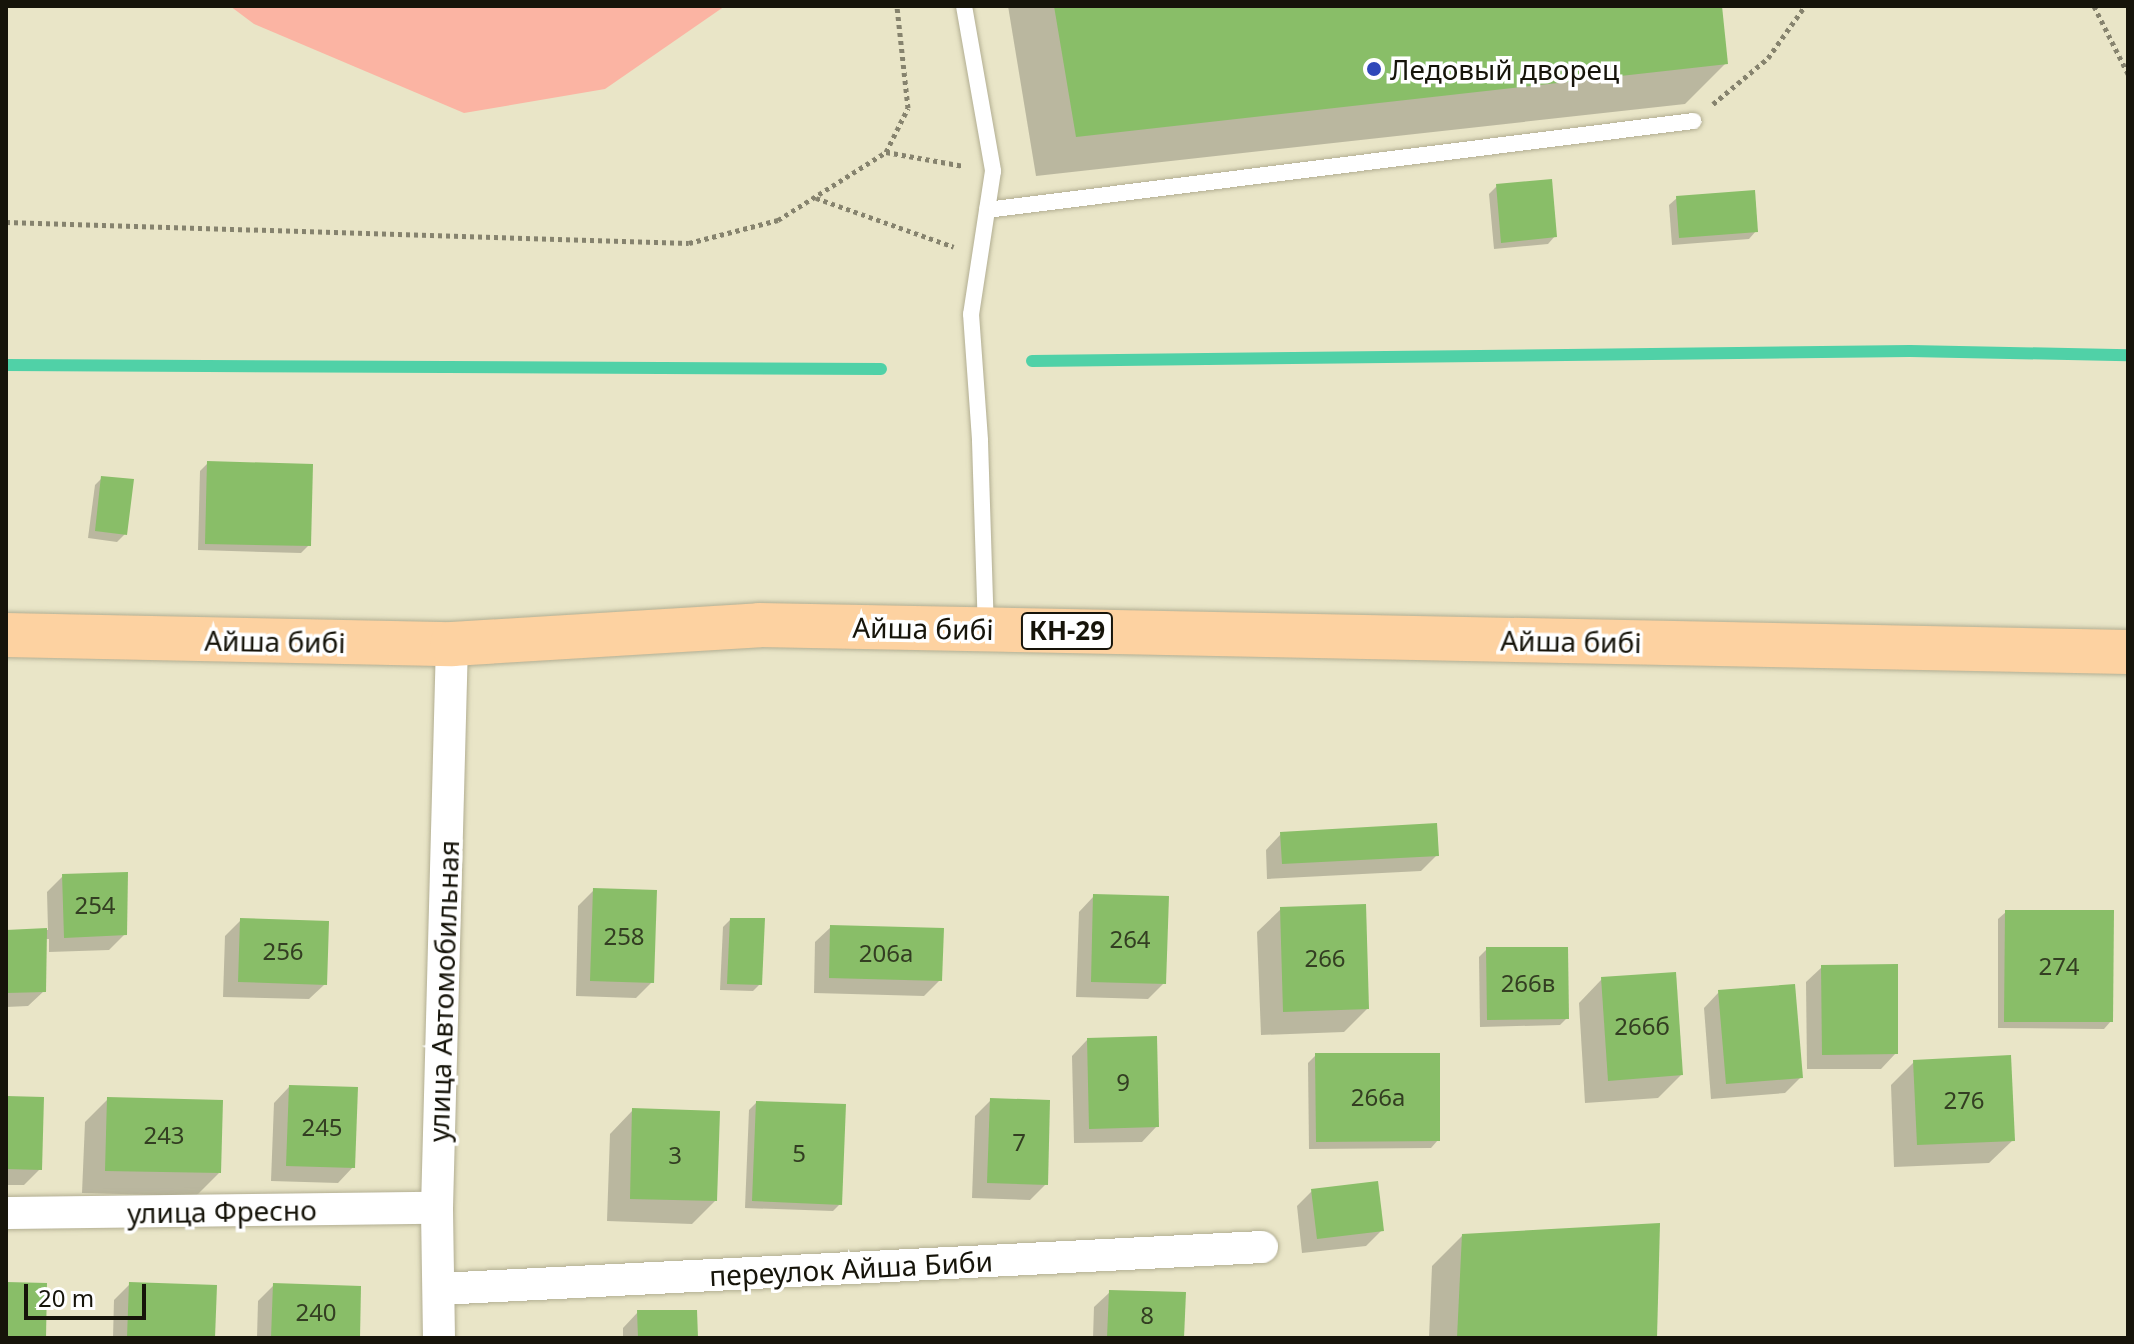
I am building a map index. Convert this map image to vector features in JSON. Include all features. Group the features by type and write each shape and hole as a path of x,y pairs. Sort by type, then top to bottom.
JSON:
{"main road":[{"name":"Айша бибі","path":"6,635 452,644 759,625 2128,652"}],"street":[{"name":"улица Автомобильная","path":"439,1338 437,1208 452,644"},
{"name":"улица Фресно","path":"6,1213 437,1208"},
{"name":"переулок Айша Биби","path":"439,1289 1262,1247"}],"lane":[{"path":"964,6 993,171 971,314 980,441 986,629"},
{"path":"987,210 1693,121"}],"path":[{"path":"6,222 689,243 778,220 886,152 908,108 897,6"},
{"path":"1693,121 1768,58 1805,6"},
{"path":"2094,6 2128,74"},
{"path":"886,152 993,171"},
{"path":"815,198 980,256"}],"shaded area":[{"path":"230,6 725,6 605,89 464,113 254,24"}],"building":[{"name":"Ледовый дворец","path":"1054,6 1722,6 1728,64 1076,137"},
{"path":"1552,179 1557,237 1501,243 1496,184"},
{"path":"1755,190 1758,232 1679,238 1676,196"},
{"path":"207,461 313,464 311,546 205,544"},
{"path":"101,476 134,479 127,535 95,531"},
{"path":"1437,823 1439,856 1282,864 1280,832"},
{"path":"128,872 127,935 64,938 62,874"},
{"path":"593,888 657,890 654,983 590,981"},
{"path":"1093,894 1169,896 1166,984 1091,982"},
{"path":"1366,904 1369,1009 1283,1012 1280,907"},
{"path":"2005,910 2114,910 2113,1022 2004,1022"},
{"path":"240,918 329,921 327,985 238,982"},
{"path":"730,918 765,918 762,985 727,984"},
{"path":"830,925 944,928 942,981 829,978"},
{"path":"47,928 46,992 6,993 6,930"},
{"path":"1486,947 1568,947 1569,1019 1487,1020"},
{"path":"1898,964 1898,1054 1822,1055 1821,965"},
{"path":"1676,972 1683,1075 1608,1081 1601,977"},
{"path":"1795,984 1803,1078 1726,1084 1718,990"},
{"path":"1157,1036 1159,1127 1089,1129 1087,1038"},
{"path":"1315,1053 1440,1053 1440,1141 1316,1142"},
{"path":"2011,1055 2015,1141 1917,1145 1913,1060"},
{"path":"289,1085 358,1087 355,1168 286,1166"},
{"path":"6,1096 44,1097 42,1170 6,1169"},
{"path":"107,1097 223,1100 221,1173 105,1171"},
{"path":"990,1098 1050,1100 1048,1185 987,1183"},
{"path":"756,1101 846,1104 842,1205 752,1201"},
{"path":"632,1108 720,1111 717,1201 630,1199"},
{"path":"1378,1181 1384,1231 1317,1239 1311,1189"},
{"path":"1660,1223 1657,1338 1457,1338 1462,1234"},
{"path":"6,1282 47,1283 46,1338 6,1338"},
{"path":"129,1282 217,1285 215,1338 127,1338"},
{"path":"273,1283 361,1286 360,1338 271,1338"},
{"path":"1109,1290 1186,1292 1184,1338 1107,1338"},
{"path":"637,1310 697,1310 698,1338 638,1338"}],"waterway":[{"path":"1032,361 1910,351 2128,355"},
{"path":"6,365 881,369"}],"place":[{"name":"Ледовый дворец","path":"1374,69"}]}
